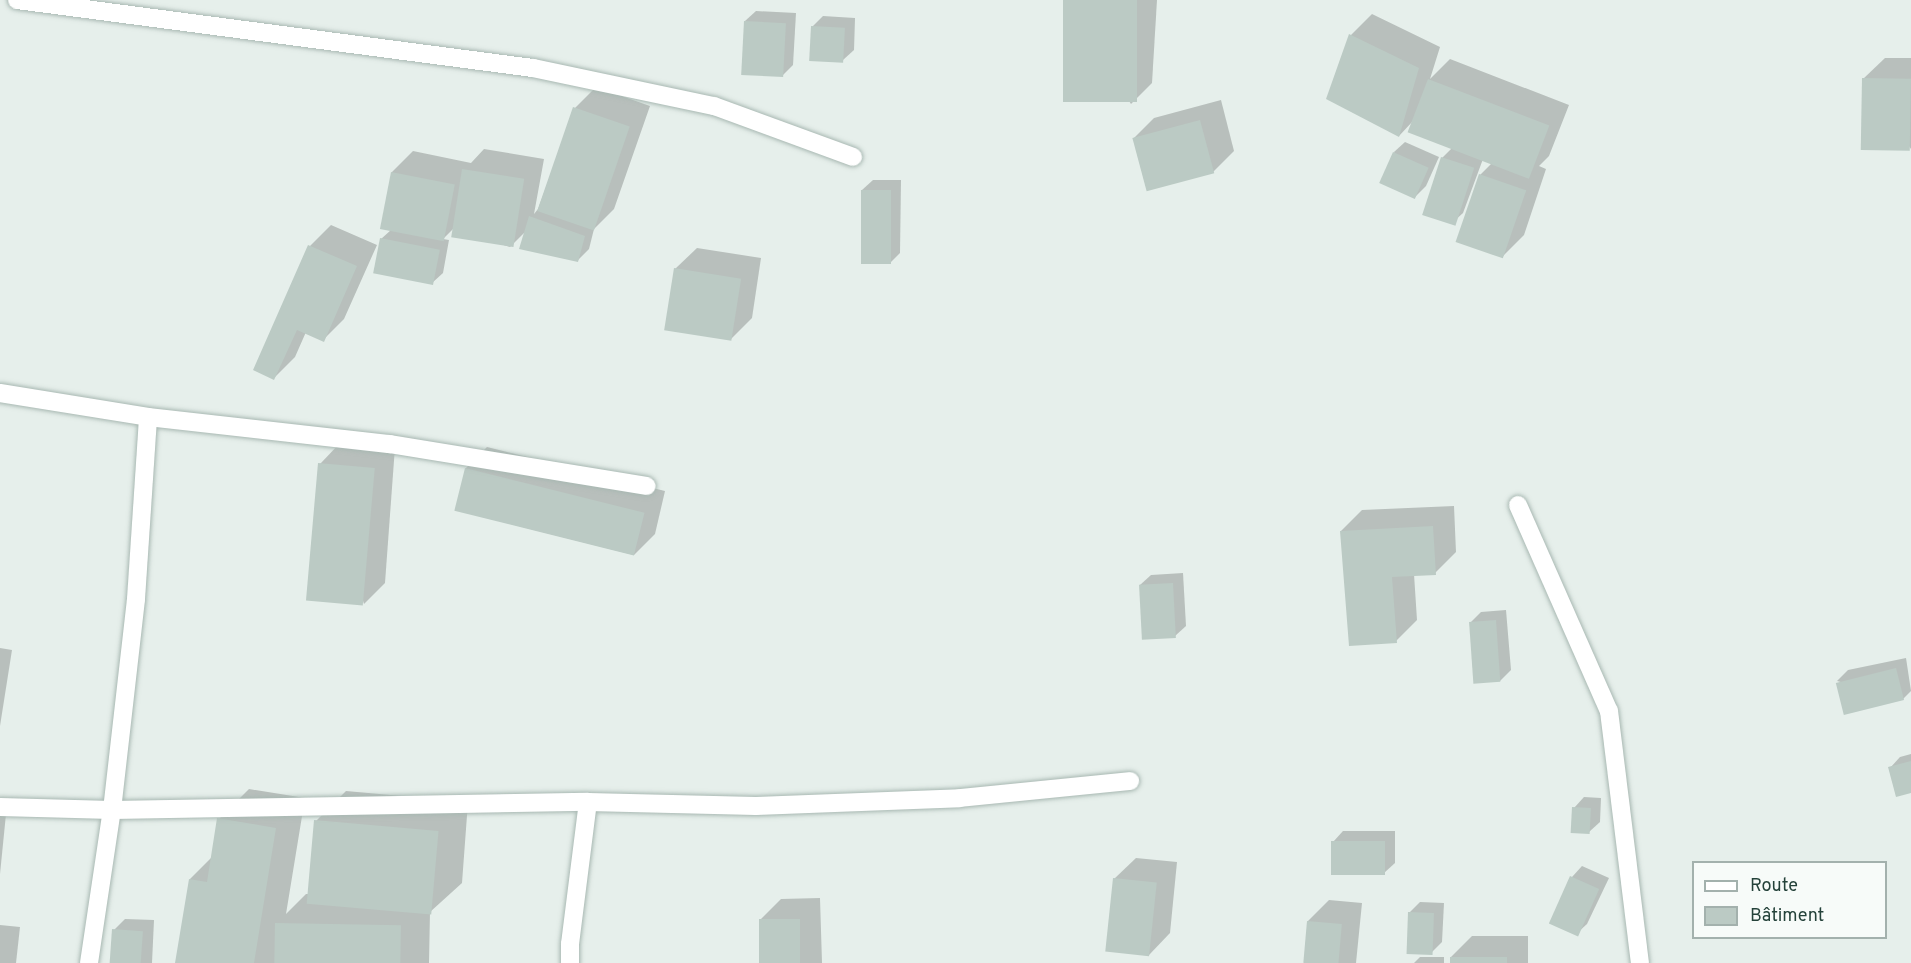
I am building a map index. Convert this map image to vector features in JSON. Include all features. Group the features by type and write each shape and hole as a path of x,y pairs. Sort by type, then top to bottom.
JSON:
{"street":[{"path":"17,0 533,68 714,106 854,157"},
{"path":"0,393 148,417 390,444 647,486"},
{"path":"88,963 112,810 136,599 148,417"},
{"path":"1518,504 1609,711 1640,963"},
{"path":"0,807 112,810 588,802 756,806 960,798 1130,781"},
{"path":"570,963 570,944 588,802"}],"building":[{"path":"1063,0 1137,0 1137,102 1063,102"},
{"path":"744,21 786,23 783,77 741,75"},
{"path":"811,26 845,28 843,63 809,61"},
{"path":"1349,34 1419,68 1399,137 1326,99"},
{"path":"1862,78 1911,79 1910,151 1861,150"},
{"path":"1428,79 1549,126 1529,179 1408,132"},
{"path":"573,107 630,127 594,231 537,211"},
{"path":"1200,120 1214,173 1147,191 1132,138"},
{"path":"1393,152 1429,168 1415,199 1379,183"},
{"path":"1441,157 1474,168 1455,226 1422,215"},
{"path":"462,169 524,179 513,247 451,237"},
{"path":"391,172 455,184 444,241 380,229"},
{"path":"1479,174 1526,190 1503,258 1456,242"},
{"path":"861,190 891,190 891,264 861,264"},
{"path":"529,216 585,236 578,262 519,249"},
{"path":"380,238 440,250 433,285 373,273"},
{"path":"308,245 357,266 324,342 297,330 274,380 253,370"},
{"path":"674,268 741,279 731,341 664,330"},
{"path":"318,463 375,468 363,605 306,600"},
{"path":"465,468 645,513 634,555 454,511"},
{"path":"1433,526 1436,575 1392,577 1397,643 1349,646 1340,531"},
{"path":"1173,583 1176,638 1142,640 1139,585"},
{"path":"1496,620 1500,682 1473,684 1469,622"},
{"path":"1896,668 1904,700 1844,715 1836,683"},
{"path":"1911,761 1911,793 1896,797 1888,767"},
{"path":"1572,807 1591,808 1590,834 1571,833"},
{"path":"217,818 276,828 254,963 175,963 189,879 207,882"},
{"path":"314,820 439,831 431,915 307,904"},
{"path":"1331,841 1385,841 1385,875 1331,875"},
{"path":"1570,876 1599,889 1578,937 1549,924"},
{"path":"1113,878 1157,883 1149,956 1105,952"},
{"path":"1408,912 1434,913 1433,955 1407,954"},
{"path":"759,919 800,919 800,963 759,963"},
{"path":"1307,921 1342,924 1338,963 1303,963"},
{"path":"275,923 401,925 400,963 274,963"},
{"path":"112,929 143,931 141,963 110,963"},
{"path":"1450,957 1507,957 1507,963 1450,963"}]}
